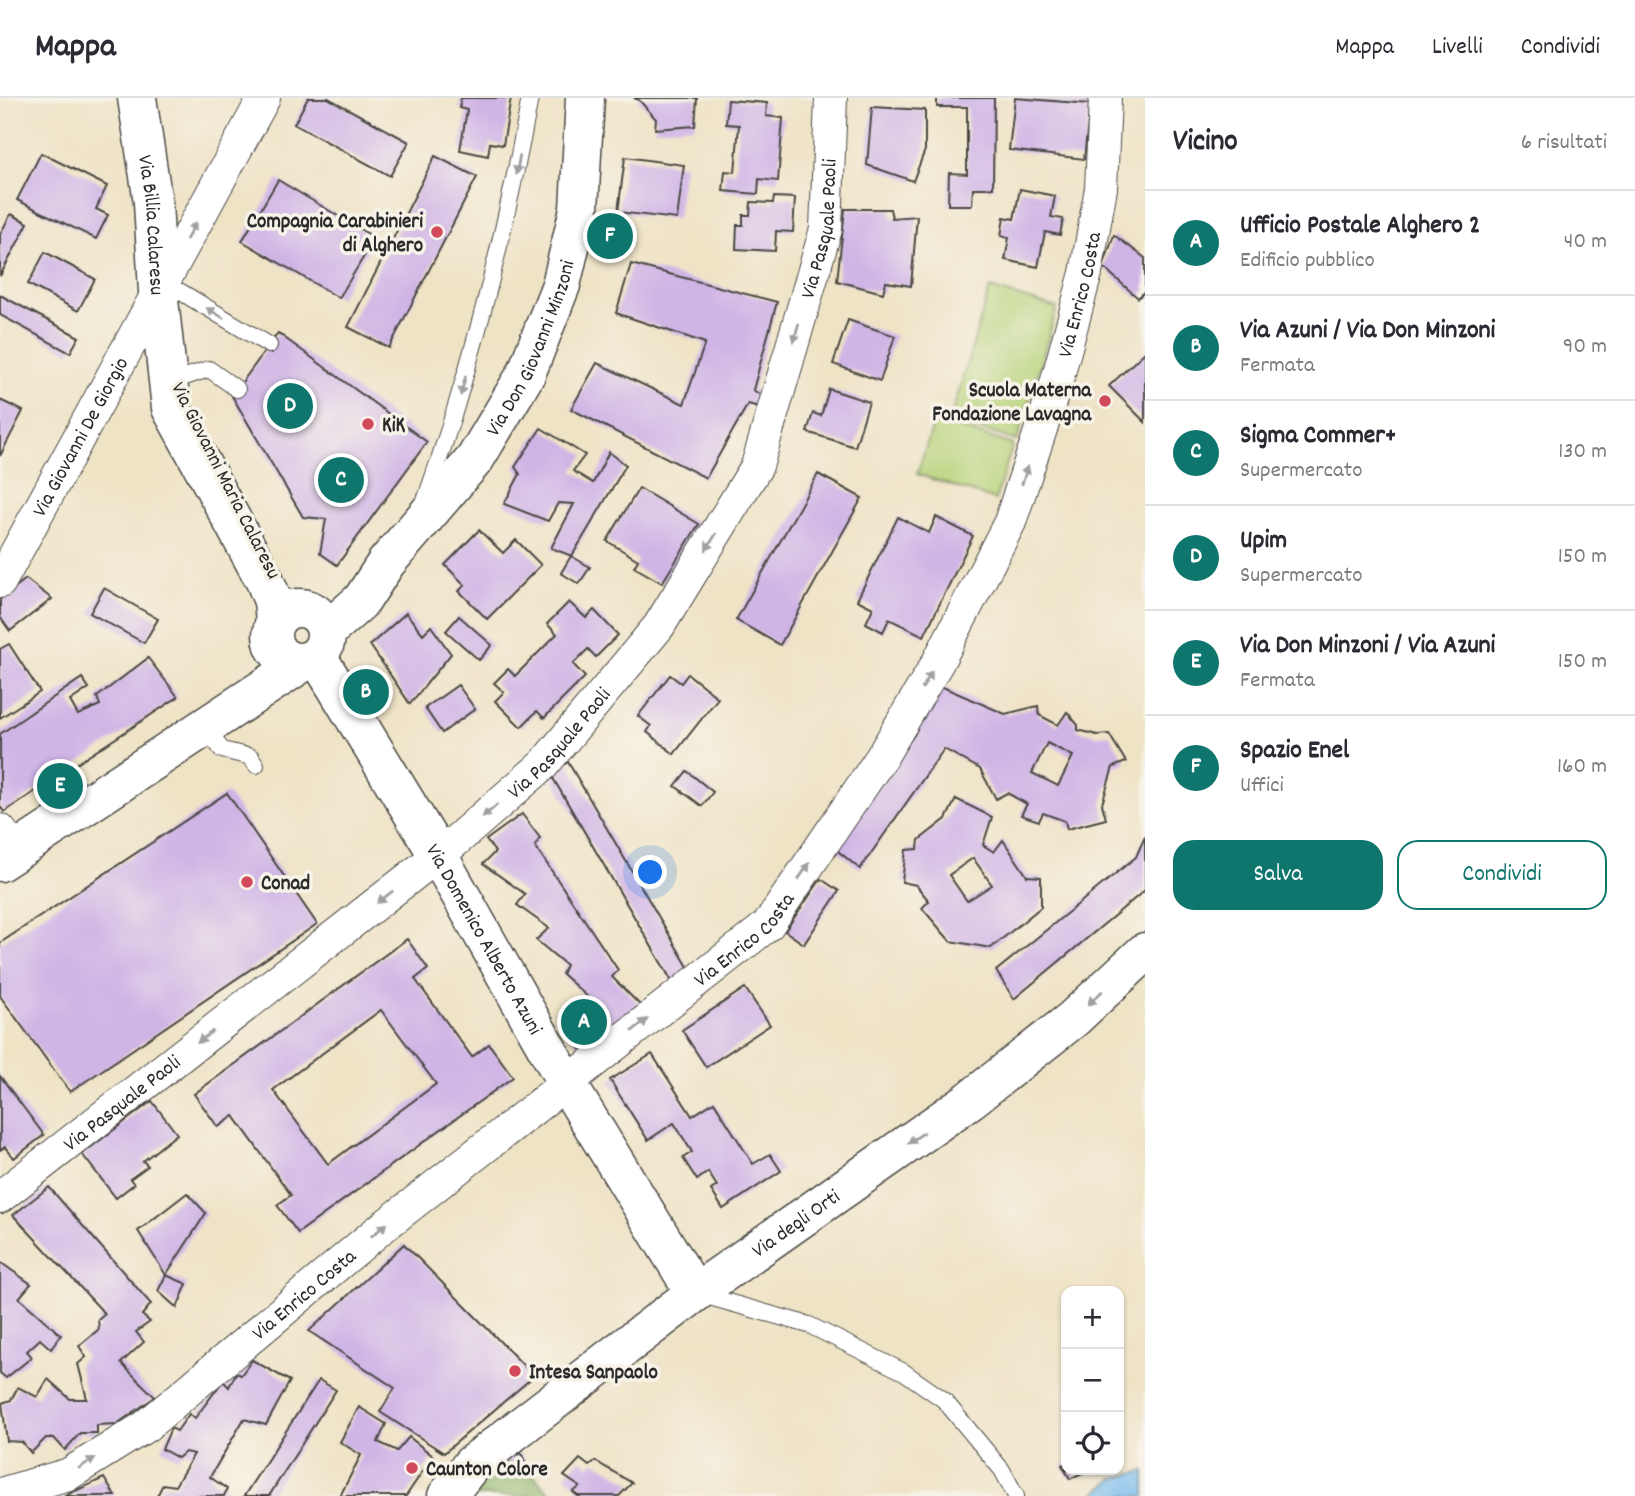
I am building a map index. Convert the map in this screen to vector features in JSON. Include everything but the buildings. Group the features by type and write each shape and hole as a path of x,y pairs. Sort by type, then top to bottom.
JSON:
{"street":[{"name":"Via Billia Calaresu","path":"137,98 153,202 158,290 171,365"},
{"name":"Via Giovanni De Giorgio","path":"0,582 264,98"},
{"name":"Via Don Giovanni Minzoni","path":"5,848 237,704 299,631 362,600 387,563 475,459 531,362 561,285 579,209 585,98"},
{"name":"Via Pasquale Paoli","path":"0,1196 438,855 543,765 659,625 757,466 826,229 831,98"},
{"name":"Via Enrico Costa","path":"0,1494 69,1474 146,1426 378,1231 768,925 881,758 938,662 1010,522 1056,384 1090,249 1101,188 1105,98"},
{"name":"Via Giovanni Maria Calaresu","path":"171,365 184,402 274,576 299,631"},
{"name":"Via Domenico Alberto Azuni","path":"299,631 438,855 566,1082 695,1293"},
{"name":"Via degli Orti","path":"447,1496 472,1464 695,1293 970,1100 1073,1019 1145,952"}],"lane":[{"path":"416,528 455,414 508,220 530,98"},
{"path":"158,290 181,292 269,345"},
{"path":"171,365 209,369 237,389"},
{"path":"204,725 222,750 250,757 256,765"},
{"path":"695,1293 809,1325 904,1372 944,1401 1002,1470 1016,1496"}],"green space":[{"path":"990,288 1057,308 1017,441 950,420"},
{"path":"935,420 1013,445 995,500 917,474"},
{"path":"506,1459 515,1476 528,1469 553,1496 471,1496"}],"water":[{"path":"1145,1471 1145,1496 1091,1496 1115,1478"}],"place":[{"name":"Compagnia Carabinieri di Alghero","path":"437,232"},
{"name":"Spazio Enel","path":"610,236"},
{"name":"Scuola Materna Fondazione Lavagna","path":"1105,401"},
{"name":"Upim","path":"290,406"},
{"name":"KiK","path":"368,424"},
{"name":"Sigma Commer+","path":"341,480"},
{"name":"Via Azuni / Via Don Minzoni","path":"366,692"},
{"name":"Via Don Minzoni / Via Azuni","path":"60,786"},
{"name":"Conad","path":"247,882"},
{"name":"Ufficio Postale Alghero 2","path":"584,1022"},
{"name":"Intesa Sanpaolo","path":"515,1371"},
{"name":"Caunton Colore","path":"412,1468"}]}
